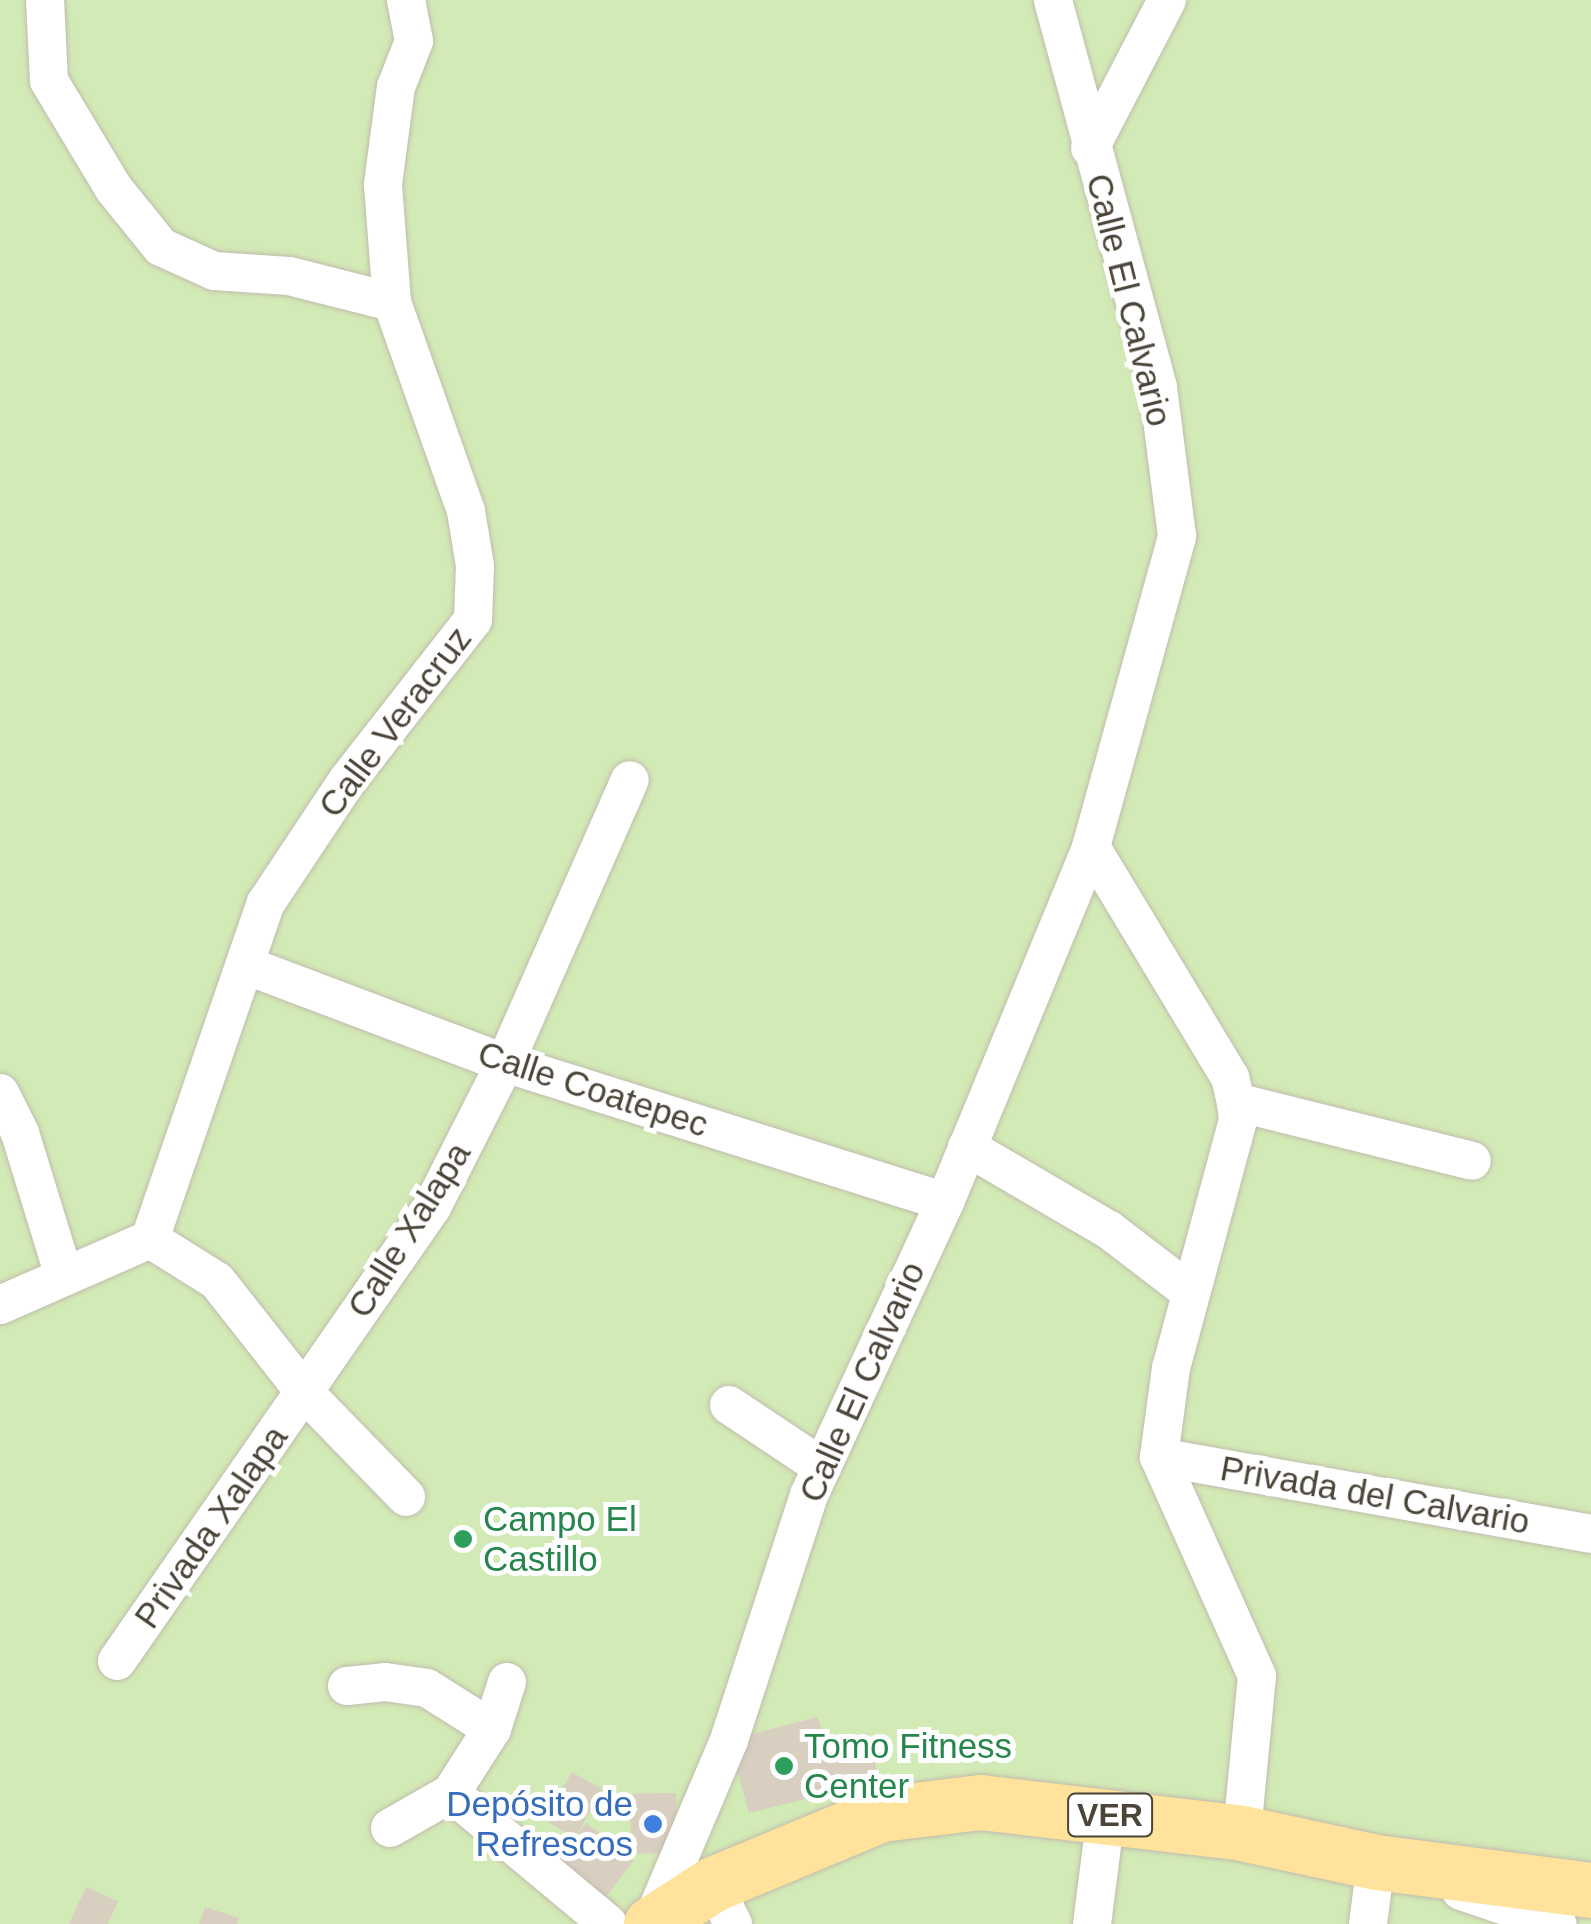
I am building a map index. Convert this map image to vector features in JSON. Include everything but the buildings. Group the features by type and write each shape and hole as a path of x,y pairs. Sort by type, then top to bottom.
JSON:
{"main road":[{"name":"VER","path":"651,1924 723,1904 881,1814 980,1802 1242,1833 1376,1862 1591,1890"}],"street":[{"path":"46,0 48,81 114,189 161,247 214,272 289,276 392,302"},
{"name":"Calle Veracruz","path":"150,1239 266,904 317,826 472,620 475,566 466,511 392,302 384,184 396,87 414,41 406,0"},
{"path":"1054,0 1090,148"},
{"name":"Calle El Calvario","path":"651,1924 729,1740 822,1466 968,1147 1091,847 1177,536 1158,387 1090,148 1168,0"},
{"path":"505,1062 630,780"},
{"path":"1091,847 1230,1077 1236,1102 1238,1120 1190,1292 1159,1457 1256,1676 1242,1833"},
{"name":"Calle Coatepec","path":"244,966 505,1062 944,1202"},
{"name":"Calle Xalapa","path":"305,1392 432,1207 505,1062"},
{"path":"0,1093 20,1133 64,1276"},
{"path":"1236,1102 1472,1161"},
{"path":"968,1147 1109,1230 1190,1292"},
{"path":"0,1305 150,1239 216,1281 305,1392 406,1496"},
{"name":"Privada Xalapa","path":"117,1662 305,1392"},
{"path":"729,1405 822,1466"},
{"name":"Privada del Calvario","path":"1159,1457 1591,1534"},
{"path":"346,1686 385,1682 427,1688 492,1730"},
{"path":"390,1828 452,1793 492,1730 507,1682"},
{"path":"452,1793 608,1924"},
{"path":"1092,1924 1106,1814"},
{"path":"1368,1924 1376,1862 1558,1924"}],"green space":[{"path":"0,0 1591,0 1591,1924 0,1924"}],"place":[{"name":"Campo El Castillo","path":"463,1539"},
{"name":"Tomo Fitness Center","path":"784,1766"},
{"name":"Depósito de Refrescos","path":"653,1824"}]}
